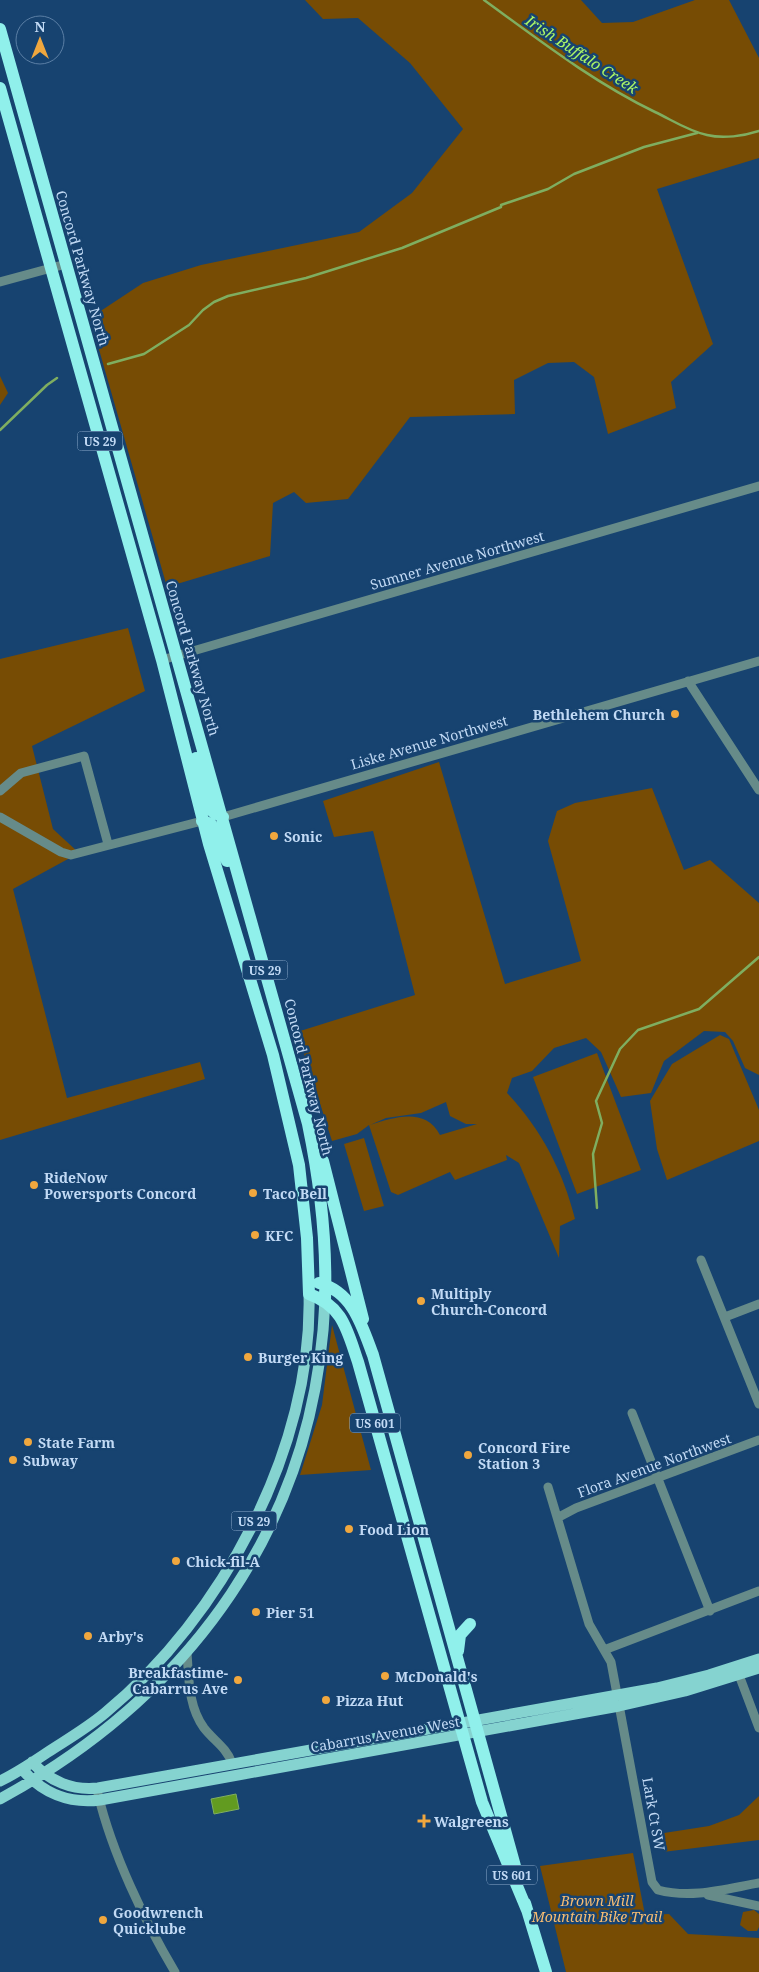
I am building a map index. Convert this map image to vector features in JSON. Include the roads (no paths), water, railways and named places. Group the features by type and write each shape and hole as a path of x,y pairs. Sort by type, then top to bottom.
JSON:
{"highway":[{"name":"Concord Parkway North","path":"0,29 308,1124 322,1208 326,1250 326,1300"},
{"name":"US 29","path":"0,88 162,660 185,744 202,821 273,1055 299,1165 307,1238 309,1287"},
{"path":"185,744 196,758 213,812 222,817"},
{"path":"202,821 211,824 217,836 238,897 256,935"},
{"path":"260,1014 276,1009"},
{"name":"US 601","path":"308,1124 320,1149 373,1355 527,1910 546,1972"},
{"path":"309,1287 326,1285 338,1291 358,1316 373,1355"},
{"path":"309,1287 326,1300"},
{"name":"US 601","path":"326,1300 334,1307 350,1338 460,1729 485,1810 527,1910"},
{"path":"390,1475 406,1471"},
{"path":"444,1611 454,1622 470,1624 464,1629 458,1643 459,1664"}],"main road":[{"name":"US 29","path":"0,1781 22,1769 105,1713 184,1633 215,1591 247,1538 271,1483 289,1431 304,1362 309,1287"},
{"name":"US 29","path":"0,1799 95,1740 135,1707 174,1669 223,1607 256,1554 277,1512 296,1464 318,1373 326,1300"},
{"name":"Cabarrus Avenue West","path":"618,1701 759,1660"},
{"name":"Cabarrus Avenue West","path":"32,1762 44,1773 68,1786 99,1794 175,1787 248,1774 460,1729 618,1701 672,1694 759,1668"},
{"name":"Cabarrus Avenue West","path":"22,1769 43,1789 58,1796 81,1801 99,1794 232,1763 341,1744 460,1729"},
{"path":"248,1774 249,1770 257,1766 337,1751 341,1744"},
{"path":"175,1787 181,1780 230,1770 232,1763"}],"street":[{"path":"0,282 66,264"},
{"name":"Sumner Avenue Northwest","path":"162,660 759,486"},
{"name":"Liske Avenue Northwest","path":"222,817 759,661"},
{"path":"688,682 759,790"},
{"path":"0,791 21,773 84,756 108,844"},
{"path":"0,817 61,852 71,854 202,821"},
{"path":"701,1260 759,1404"},
{"path":"724,1317 759,1304"},
{"path":"632,1413 710,1611"},
{"name":"Flora Avenue Northwest","path":"558,1518 584,1505 659,1479 759,1440"},
{"name":"Lark Ct SW","path":"548,1487 589,1624 611,1662 652,1882 658,1890 673,1894 703,1894 759,1883"},
{"path":"604,1650 759,1592"},
{"path":"187,1653 190,1690 198,1718 211,1736 225,1748 232,1763"},
{"path":"759,1660 740,1670 739,1675 759,1728"},
{"path":"174,1669 180,1670 189,1678"},
{"path":"99,1794 113,1842 135,1893 175,1972"},
{"name":"Lark Ct SW","path":"703,1894 759,1906"}],"waterway":[{"name":"Irish Buffalo Creek","path":"484,0 588,74 632,100 687,128 720,137 740,136 759,131"},
{"path":"108,364 144,354 189,325 203,310 214,302 228,296 306,278 402,248 501,207 501,205 548,189 574,174 644,147 697,133"},
{"path":"0,430 47,385 57,378"},
{"path":"597,1208 593,1154 602,1123 596,1101 620,1049 638,1030 699,1009 759,957"}],"place":[{"name":"Bethlehem Church","path":"675,714"},
{"name":"Sonic","path":"274,836"},
{"name":"RideNow Powersports Concord","path":"34,1185"},
{"name":"Taco Bell","path":"253,1193"},
{"name":"KFC","path":"255,1235"},
{"name":"Multiply Church-Concord","path":"421,1301"},
{"name":"Burger King","path":"248,1357"},
{"name":"State Farm","path":"28,1442"},
{"name":"Concord Fire Station 3","path":"468,1455"},
{"name":"Subway","path":"13,1460"},
{"name":"Food Lion","path":"349,1529"},
{"name":"Chick-fil-A","path":"176,1561"},
{"name":"Pier 51","path":"256,1612"},
{"name":"Arby's","path":"88,1636"},
{"name":"McDonald's","path":"385,1676"},
{"name":"Breakfastime- Cabarrus Ave","path":"238,1680"},
{"name":"Pizza Hut","path":"326,1700"},
{"name":"Walgreens","path":"424,1821"},
{"name":"Goodwrench Quicklube","path":"103,1920"}],"park label":[{"name":"Brown Mill Mountain Bike Trail","path":"597,1908"}]}
